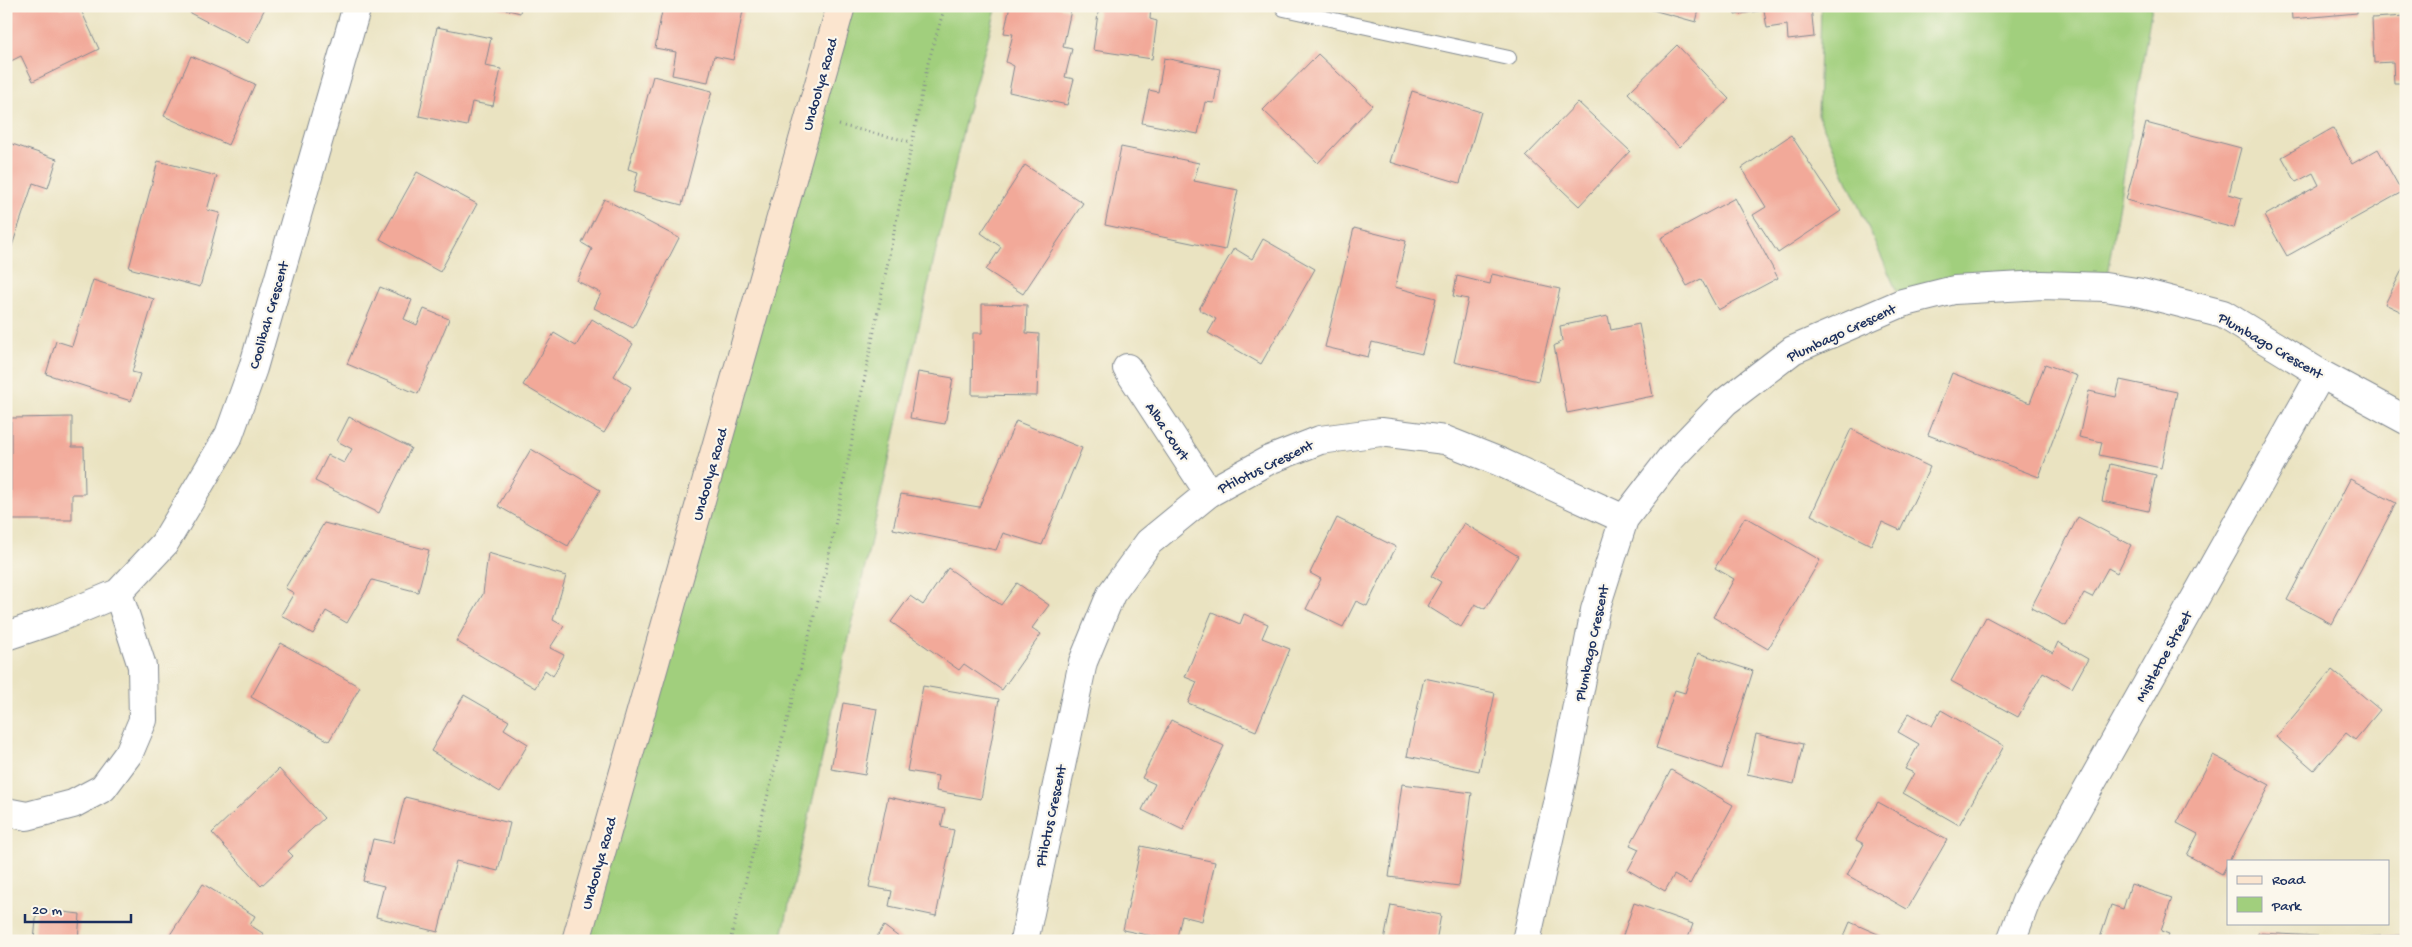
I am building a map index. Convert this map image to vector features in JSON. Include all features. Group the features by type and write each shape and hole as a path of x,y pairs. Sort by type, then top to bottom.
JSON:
{"main road":[{"name":"Undoolya Road","path":"576,941 841,6"}],"street":[{"name":"Coolibah Crescent","path":"6,636 51,621 118,593 164,544 229,435 253,368 357,6"},
{"name":"Plumbago Crescent","path":"1526,941 1566,763 1595,610 1624,519 1671,458 1725,402 1794,350 1902,303 1954,290 2042,285 2105,287 2142,293 2223,314 2321,374 2406,420"},
{"name":"Alba Court","path":"1126,368 1209,493"},
{"name":"Mistletoe Street","path":"2010,941 2028,896 2321,374"},
{"name":"Ptilotus Crescent","path":"1024,941 1083,662 1111,594 1149,542 1209,493 1269,460 1320,440 1381,432 1445,440 1500,462 1624,519"},
{"path":"6,812 27,816 73,804 103,788 129,753 143,720 142,666 118,593"}],"lane":[{"path":"1282,6 1293,11 1509,58"}],"path":[{"path":"730,941 826,570 928,63 945,6"},
{"path":"809,118 912,142"}],"green space":[{"path":"841,6 997,6 966,117 781,941 576,941"},
{"path":"1821,6 2152,6 2105,287 1902,303 1818,115"}],"building":[{"path":"6,6 58,6 60,9 66,6 79,6 99,49 33,81 21,56 7,63"},
{"path":"194,6 266,6 248,43 190,13"},
{"path":"493,6 521,6 520,13"},
{"path":"663,6 744,6 733,60 714,56 708,82 672,75 676,52 655,48"},
{"path":"1010,6 1053,6 1071,10 1063,47 1072,49 1065,77 1074,79 1067,105 1009,92 1014,66 1006,62 1013,34 1004,33"},
{"path":"1099,6 1151,6 1150,19 1157,21 1152,59 1093,50"},
{"path":"1638,6 1700,6 1696,22"},
{"path":"1734,6 1811,6 1814,37 1788,40 1787,25 1767,28 1764,10 1735,15"},
{"path":"2291,6 2357,6 2357,13 2292,19"},
{"path":"2406,16 2406,83 2394,83 2393,62 2374,63 2372,18"},
{"path":"437,27 491,38 485,66 501,69 493,106 472,102 467,126 419,116"},
{"path":"1677,45 1729,99 1679,147 1628,93"},
{"path":"1318,54 1372,105 1318,163 1263,110"},
{"path":"191,56 255,84 228,145 164,116"},
{"path":"1164,58 1220,69 1214,103 1205,102 1198,134 1142,123 1149,90 1158,92"},
{"path":"653,76 712,91 682,205 633,192 638,172 628,169"},
{"path":"1412,91 1481,112 1460,183 1390,162"},
{"path":"1578,102 1630,151 1579,206 1526,156"},
{"path":"2146,123 2241,148 2229,194 2242,198 2234,228 2126,200"},
{"path":"2333,128 2352,164 2378,149 2402,192 2287,256 2264,216 2319,185 2313,173 2296,182 2282,157"},
{"path":"1791,135 1841,211 1778,253 1753,215 1766,207 1742,168"},
{"path":"6,142 57,159 48,188 33,183 11,249 6,248"},
{"path":"1121,147 1199,163 1194,181 1238,190 1225,250 1105,225"},
{"path":"158,161 217,176 207,210 220,213 200,287 129,268"},
{"path":"1025,165 1083,203 1023,294 986,270 1001,247 981,233"},
{"path":"417,172 477,204 440,272 380,239"},
{"path":"1735,198 1778,278 1718,310 1701,279 1687,286 1661,238"},
{"path":"604,199 679,238 633,328 594,308 601,293 577,281 592,249 582,243"},
{"path":"1354,228 1406,241 1395,287 1436,298 1422,354 1372,342 1368,357 1325,347"},
{"path":"1263,239 1315,269 1261,364 1208,333 1216,319 1199,309 1234,248 1252,259"},
{"path":"2406,262 2406,314 2385,304"},
{"path":"1492,274 1560,289 1538,381 1454,362 1468,299 1453,296 1457,276 1490,284"},
{"path":"93,280 154,299 132,372 140,374 131,401 46,374 56,341 72,346"},
{"path":"380,287 412,300 404,319 417,325 424,309 449,319 418,394 347,364"},
{"path":"982,304 1027,305 1026,333 1039,334 1037,396 972,395 973,333 982,333"},
{"path":"1608,316 1611,330 1639,324 1653,396 1567,413 1554,346 1562,341 1560,326"},
{"path":"592,319 633,344 614,376 631,387 604,433 523,385 554,333 576,346"},
{"path":"2045,364 2077,376 2039,477 1928,435 1952,373 2030,403"},
{"path":"918,372 953,378 945,424 910,418"},
{"path":"2120,380 2177,392 2161,468 2099,455 2102,442 2079,437 2089,391 2116,397"},
{"path":"72,417 72,447 84,447 85,494 72,494 72,520 11,520 11,418"},
{"path":"349,417 411,448 379,513 315,481 328,455 344,463 352,449 337,441"},
{"path":"1016,421 1082,448 1042,545 1003,533 996,550 893,529 901,494 979,507"},
{"path":"1851,429 1930,467 1900,530 1882,522 1871,545 1811,515"},
{"path":"531,449 600,490 568,546 498,506"},
{"path":"2110,464 2156,475 2148,511 2102,501"},
{"path":"2350,479 2396,503 2332,624 2287,600"},
{"path":"1745,517 1820,560 1768,649 1713,617 1734,579 1715,568"},
{"path":"2078,517 2131,545 2117,573 2108,568 2092,597 2084,593 2066,626 2031,608"},
{"path":"1337,518 1396,547 1367,606 1356,601 1343,627 1306,609 1321,579 1310,573"},
{"path":"324,523 429,550 418,592 372,580 347,623 326,611 313,634 281,615 294,593 285,588"},
{"path":"1464,523 1518,556 1485,609 1475,604 1461,627 1427,606 1441,582 1431,576"},
{"path":"488,553 566,576 553,620 564,626 550,648 564,655 553,676 545,670 535,688 456,641 483,594"},
{"path":"948,568 1001,605 1017,583 1049,605 1032,628 1041,634 1002,690 964,664 959,670 891,622 910,596 923,605"},
{"path":"1212,612 1240,624 1244,614 1268,624 1262,638 1290,649 1256,731 1188,703 1197,682 1185,677"},
{"path":"1986,617 2053,653 2058,642 2088,659 2072,688 2043,672 2018,717 1951,681"},
{"path":"281,643 360,687 329,741 251,697"},
{"path":"1698,653 1753,671 1722,769 1656,748 1675,690 1685,693"},
{"path":"2332,670 2380,710 2355,740 2346,733 2314,770 2276,737"},
{"path":"1424,678 1495,693 1479,771 1407,756"},
{"path":"923,686 999,699 981,799 936,791 938,776 907,771"},
{"path":"464,695 509,721 504,729 528,744 500,792 431,751"},
{"path":"843,703 877,709 865,775 831,769"},
{"path":"1941,710 2004,746 1959,825 1903,793 1914,773 1905,769 1919,744 1898,732 1909,713 1932,726"},
{"path":"1171,720 1224,746 1183,830 1142,810 1155,784 1142,778"},
{"path":"1756,734 1803,744 1794,784 1747,774"},
{"path":"2213,755 2270,785 2230,860 2227,860 2227,865 2222,874 2187,855 2198,834 2177,823"},
{"path":"279,769 324,818 288,851 293,856 261,886 212,833"},
{"path":"1671,770 1733,805 1690,884 1674,875 1665,891 1628,870 1639,849 1630,845"},
{"path":"1402,784 1472,793 1459,886 1389,877"},
{"path":"405,797 510,823 498,871 456,861 438,932 376,917 384,886 363,881 373,839 393,843"},
{"path":"888,797 945,809 941,827 954,830 936,916 889,906 892,891 869,887"},
{"path":"1878,802 1947,840 1907,909 1847,875 1864,844 1856,840"},
{"path":"1141,846 1215,862 1202,921 1182,916 1176,941 1123,930"},
{"path":"203,884 255,916 250,925 264,934 260,941 166,941"},
{"path":"2131,884 2172,898 2161,931 2169,934 2166,941 2099,941 2111,905 2123,909"},
{"path":"1634,903 1693,924 1687,941 1621,941"},
{"path":"1391,905 1441,915 1436,941 1384,941"},
{"path":"37,909 80,914 78,941 34,941"},
{"path":"1850,922 1894,941 1842,941"},
{"path":"884,926 904,941 874,941"},
{"path":"2258,933 2318,936 2318,941 2257,941"},
{"path":"2406,935 2406,941 2359,941 2359,937"}]}
